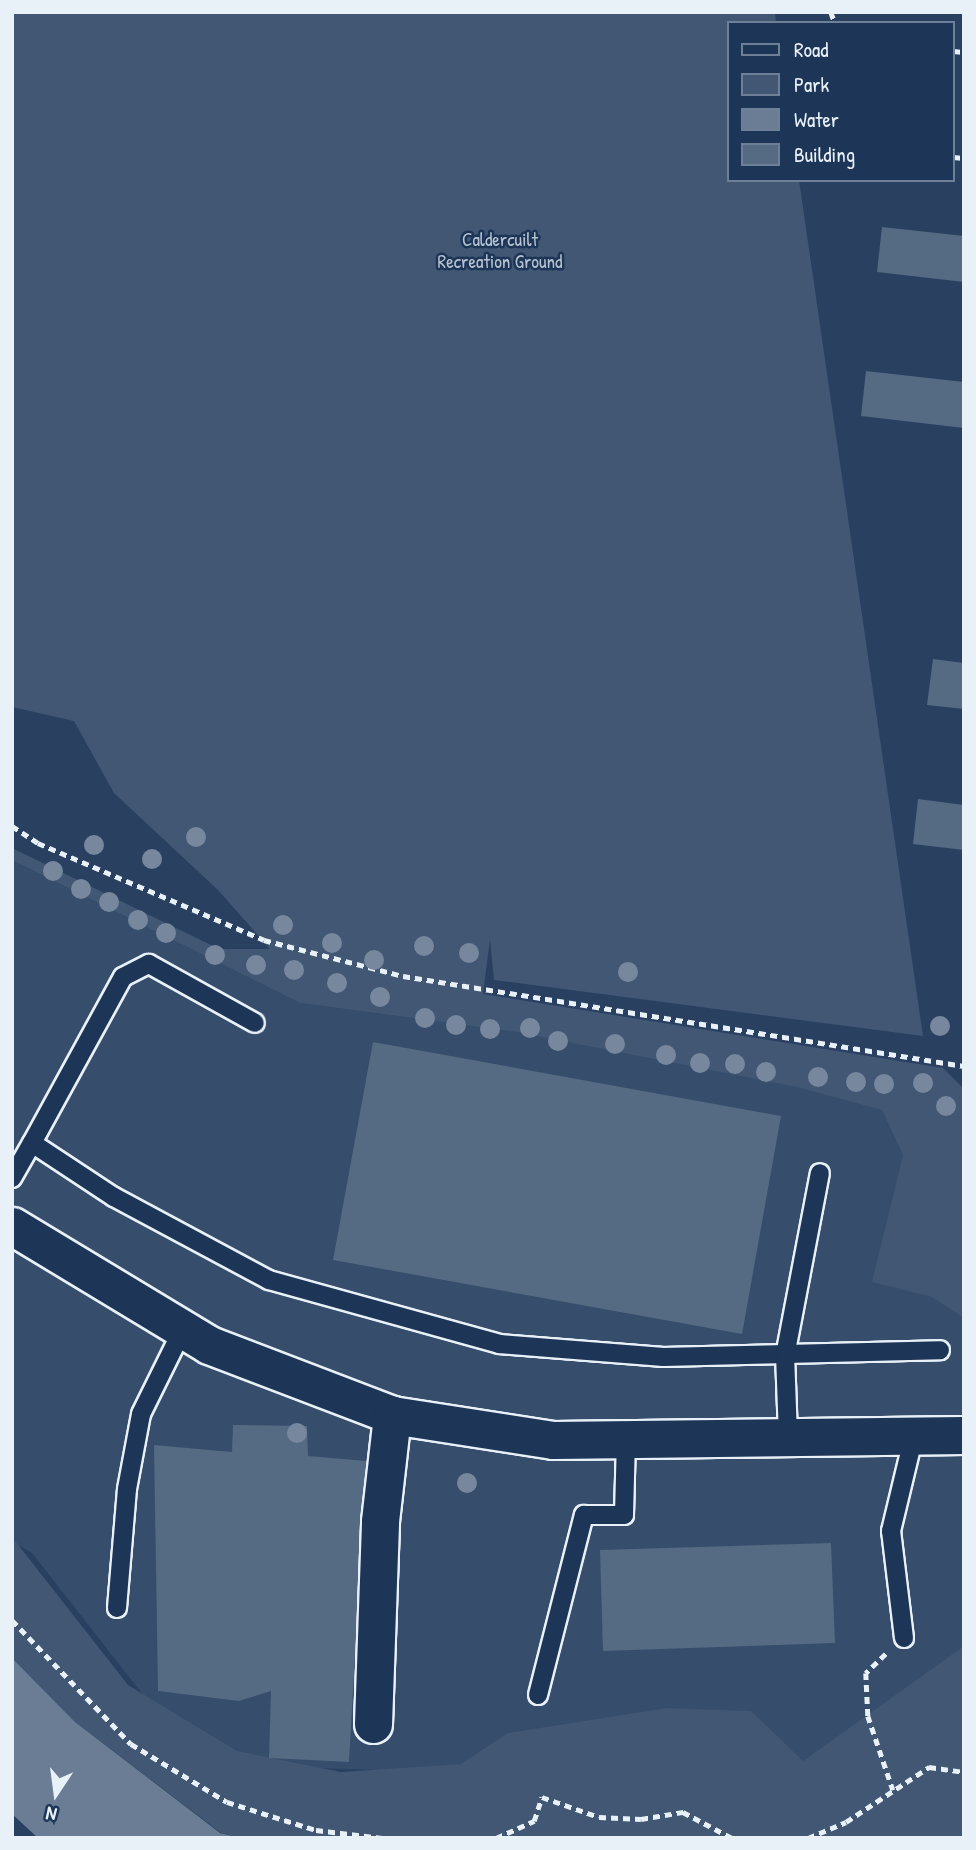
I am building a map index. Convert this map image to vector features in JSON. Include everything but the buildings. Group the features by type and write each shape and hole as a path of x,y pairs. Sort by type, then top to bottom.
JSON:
{"street":[{"path":"12,1226 183,1329 392,1415 553,1440 964,1435"},
{"path":"373,1724 380,1521 392,1415"}],"lane":[{"path":"12,1178 123,977 149,964 255,1023"},
{"path":"32,1143 114,1197 269,1280 452,1335 573,1354 785,1356 940,1350"},
{"path":"788,1436 785,1356 820,1173"},
{"path":"117,1608 127,1489 141,1414 183,1329"},
{"path":"904,1639 891,1531 914,1435"},
{"path":"538,1695 584,1515 624,1515 625,1438"}],"path":[{"path":"12,826 38,843 264,940 403,976 964,1066"},
{"path":"12,1620 131,1744 227,1802 316,1830 383,1838"},
{"path":"893,1790 868,1716 866,1673 904,1639"},
{"path":"808,1838 846,1822 929,1767 964,1772"},
{"path":"496,1838 534,1821 542,1797 599,1817 640,1819 683,1812 732,1838"}],"shaded area":[{"path":"12,860 300,1003 964,1091 964,1819 522,1774 280,1767 169,1728 32,1553 12,1541"}],"green space":[{"name":"Caldercuilt Recreation Ground","path":"12,12 775,12 776,21 727,21 727,182 799,182 923,1036 494,980 490,939 483,994 943,1068 964,1089 964,1318 932,1297 872,1282 903,1155 882,1110 797,1087 517,1032 300,1003 12,860 12,848 219,949 270,949 218,890 114,793 74,721 12,707"},
{"path":"12,1537 128,1685 237,1751 341,1772 461,1764 508,1733 667,1708 751,1711 803,1761 964,1646 964,1838 240,1838 221,1833 75,1722 12,1658"}],"water":[{"path":"12,1658 75,1722 220,1833 240,1838 38,1838 12,1814"}]}
